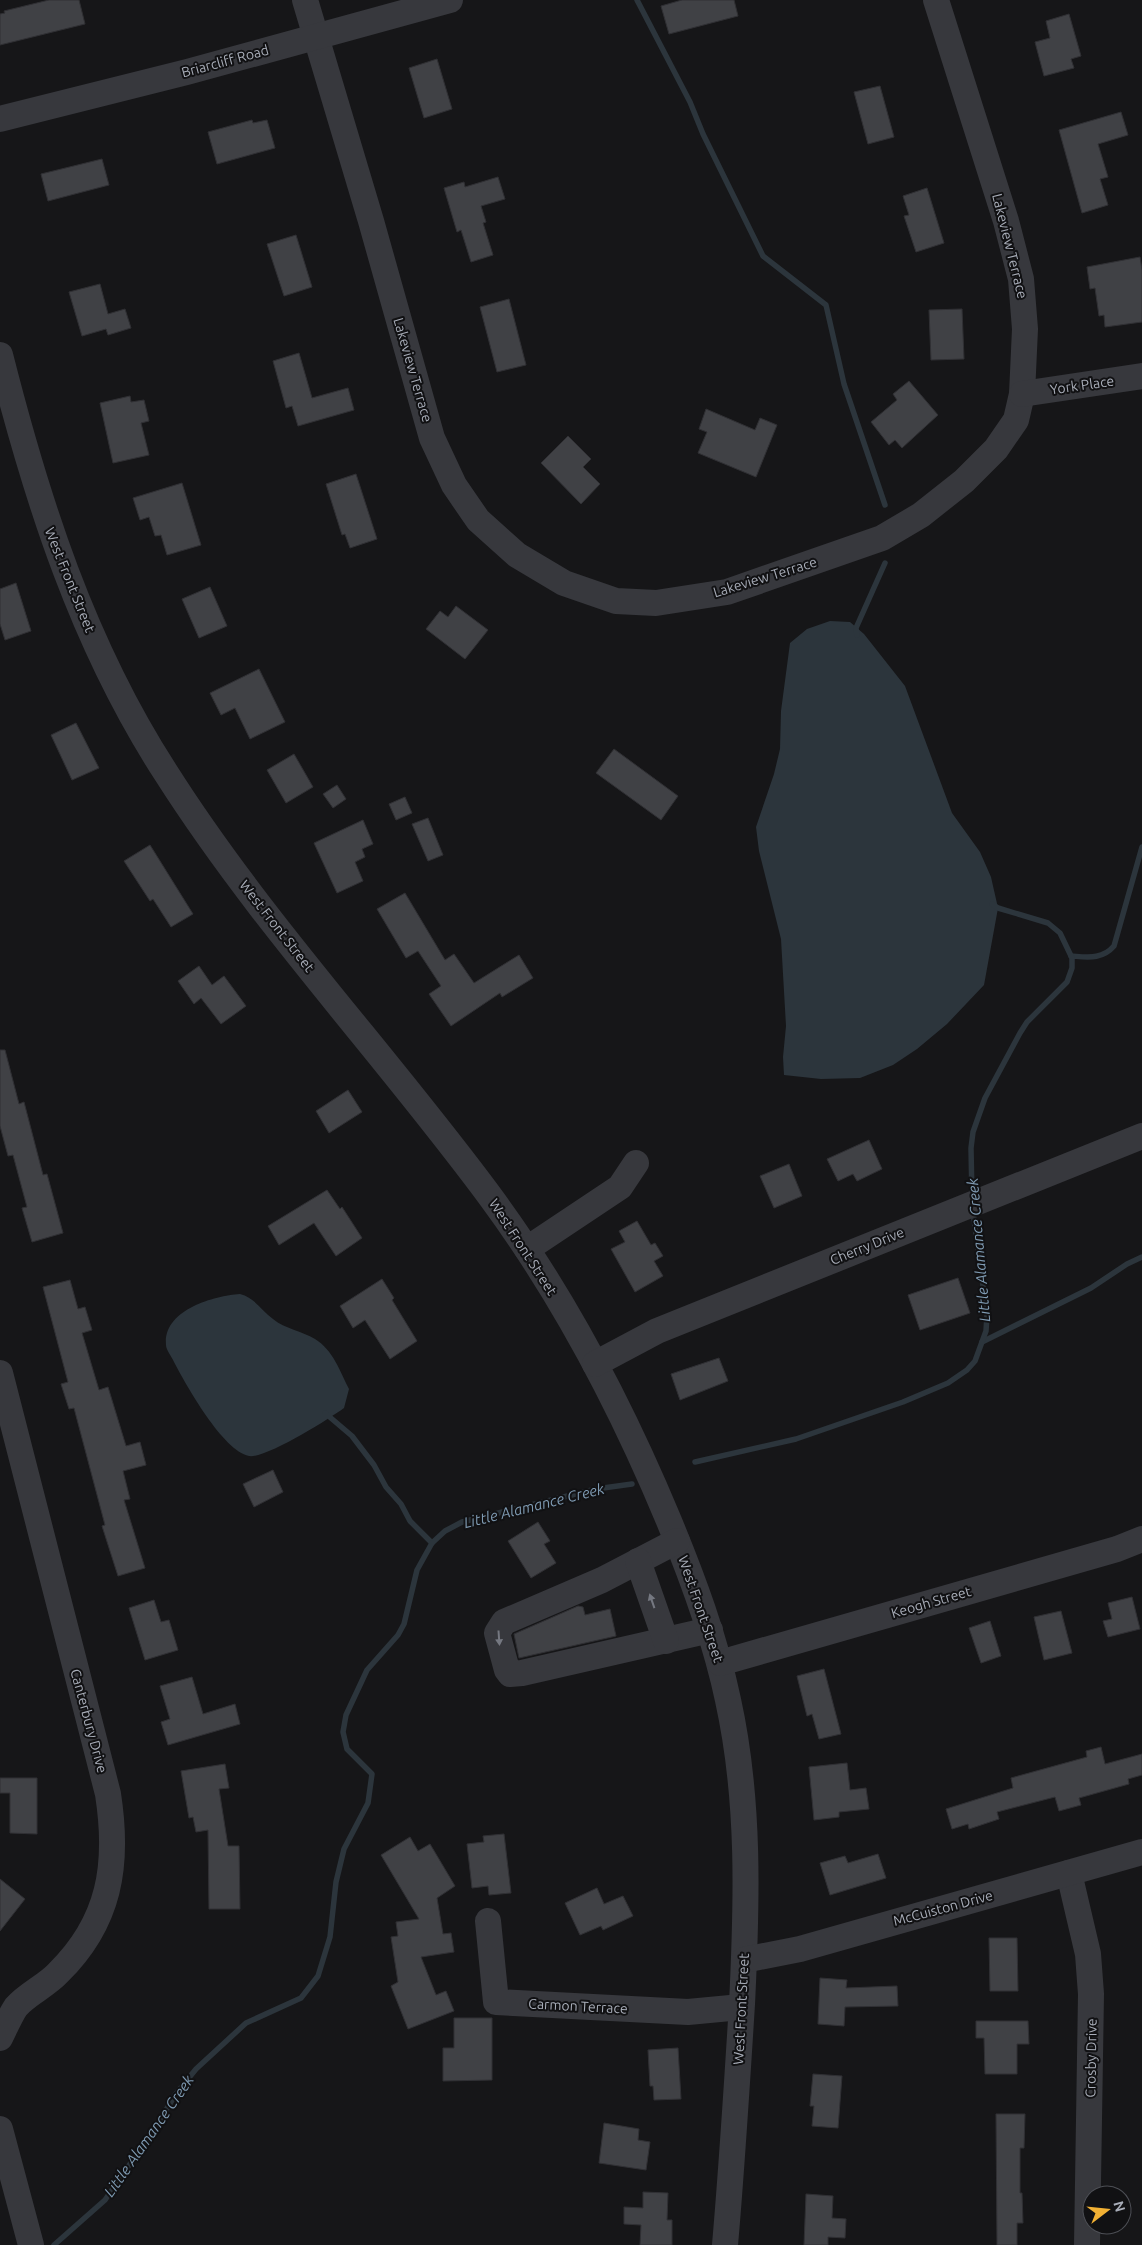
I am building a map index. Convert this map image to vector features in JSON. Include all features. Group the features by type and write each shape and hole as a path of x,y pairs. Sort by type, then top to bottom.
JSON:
{"street":[{"name":"Lakeview Terrace","path":"305,0 314,37 371,221 432,438 454,485 478,520 516,555 564,583 616,601 656,603 727,592 882,538 921,515 964,481 996,449 1016,420 1022,394 1025,329 1021,279 1006,221 936,0"},
{"name":"Briarcliff Road","path":"0,119 450,0"},
{"name":"West Front Street","path":"0,354 24,447 47,520 74,594 115,682 159,762 220,854 457,1152 527,1249 594,1364 629,1429 677,1541 710,1630 720,1663 736,1745 743,1802 746,1865 744,1960 735,2130 725,2245"},
{"name":"York Place","path":"1022,394 1142,376"},
{"name":"Cherry Drive","path":"594,1364 657,1331 1142,1136"},
{"path":"527,1249 620,1187 636,1163"},
{"name":"Canterbury Drive","path":"0,1373 108,1794 113,1826 110,1884 100,1915 76,1956 53,1978 8,2010 0,2038"},
{"name":"Keogh Street","path":"720,1663 1117,1549 1142,1539"},
{"path":"677,1541 548,1604 504,1622 499,1627 498,1640 506,1670 510,1674 522,1673 710,1630"},
{"path":"638,1561 666,1640"},
{"name":"McCuiston Drive","path":"744,1960 800,1949 1142,1852"},
{"name":"Crosby Drive","path":"1070,1873 1088,1954 1092,1994 1087,2245"},
{"name":"Carmon Terrace","path":"488,1921 496,2002 688,2012 742,2007"},
{"path":"0,2129 31,2245"}],"shaded area":[{"path":"830,621 850,622 864,634 905,686 952,813 980,852 991,877 998,908 984,985 947,1024 917,1049 893,1065 860,1078 821,1079 784,1075 783,1057 786,1026 781,939 759,851 756,827 774,774 780,749 781,711 790,643 807,629"},
{"path":"240,1294 254,1301 278,1322 310,1336 327,1349 349,1389 344,1408 312,1429 282,1445 257,1455 249,1456 228,1442 206,1416 187,1386 166,1345 167,1333 172,1323 181,1314 204,1302"}],"building":[{"path":"49,0 79,0 85,24 0,45 0,14 5,13 4,11"},
{"path":"682,0 734,0 738,16 669,34 661,6"},
{"path":"1069,14 1081,56 1071,59 1074,68 1044,76 1035,42 1050,38 1046,21"},
{"path":"437,59 452,109 424,118 409,68"},
{"path":"880,86 894,137 868,144 854,92"},
{"path":"1121,112 1128,135 1098,144 1108,177 1100,179 1108,205 1082,213 1059,130"},
{"path":"252,120 253,123 267,120 275,148 217,164 208,132"},
{"path":"102,159 109,185 48,201 41,174"},
{"path":"498,177 505,199 481,206 486,222 483,223 493,255 471,262 461,230 457,232 444,188 464,182 465,187"},
{"path":"927,188 944,243 916,252 904,216 909,215 903,196"},
{"path":"296,235 312,287 284,296 267,244"},
{"path":"1140,257 1142,270 1142,322 1105,327 1104,315 1099,316 1095,288 1090,289 1087,267"},
{"path":"100,284 108,314 125,309 131,328 108,335 106,329 82,336 69,292"},
{"path":"509,299 526,365 497,372 480,307"},
{"path":"962,309 964,359 931,360 929,310"},
{"path":"299,353 312,398 348,388 354,410 298,426 292,406 286,408 273,361"},
{"path":"909,381 938,415 902,448 895,440 889,445 871,422 897,400 893,394"},
{"path":"130,396 131,402 144,400 149,421 141,423 149,455 113,463 100,403"},
{"path":"706,409 755,430 760,418 777,425 756,477 698,453 707,432 699,429"},
{"path":"568,436 591,459 583,467 600,484 581,504 541,463"},
{"path":"356,474 377,539 350,548 345,534 342,535 326,484"},
{"path":"182,483 201,545 167,555 161,535 155,536 149,517 140,520 133,498"},
{"path":"16,583 31,631 5,640 0,624 0,589"},
{"path":"210,587 227,626 199,638 182,599"},
{"path":"456,606 488,630 465,659 426,629 440,611 448,617"},
{"path":"259,669 285,722 250,739 235,708 221,715 210,693"},
{"path":"76,723 99,768 72,780 51,735"},
{"path":"614,749 678,796 661,820 596,773"},
{"path":"294,754 313,787 286,803 267,770"},
{"path":"337,785 346,799 333,808 323,794"},
{"path":"405,797 412,813 396,820 389,804"},
{"path":"428,818 443,855 428,861 412,824"},
{"path":"363,820 373,844 362,849 365,857 355,862 363,881 337,893 314,843"},
{"path":"150,845 193,914 171,927 153,899 150,901 124,861"},
{"path":"405,893 445,960 454,954 474,983 519,955 533,978 502,997 500,993 451,1026 429,994 441,986 418,951 406,958 377,909"},
{"path":"199,966 212,985 224,976 246,1006 221,1024 201,998 194,1004 178,981"},
{"path":"0,1050 5,1050 19,1104 24,1102 43,1175 47,1174 63,1233 32,1242 22,1208 27,1207 13,1155 8,1156 0,1126"},
{"path":"348,1090 362,1112 329,1133 316,1111"},
{"path":"869,1140 882,1169 857,1181 853,1174 838,1181 827,1159"},
{"path":"789,1164 802,1196 774,1208 760,1176"},
{"path":"327,1190 340,1209 342,1207 362,1238 336,1256 314,1223 279,1245 268,1226"},
{"path":"637,1221 651,1245 655,1243 663,1256 654,1261 663,1276 635,1292 611,1249 625,1242 619,1231"},
{"path":"958,1278 970,1313 920,1330 908,1295"},
{"path":"382,1279 394,1298 392,1300 417,1341 390,1359 365,1320 353,1328 340,1306"},
{"path":"70,1280 78,1309 85,1307 92,1330 82,1333 99,1390 108,1387 126,1446 140,1442 146,1465 123,1471 130,1499 124,1500 145,1568 118,1576 102,1526 105,1525 74,1408 69,1409 61,1384 68,1382 43,1287"},
{"path":"719,1358 728,1381 680,1400 671,1374"},
{"path":"273,1470 283,1492 254,1507 243,1484"},
{"path":"538,1522 550,1541 544,1544 556,1563 531,1578 508,1541"},
{"path":"1132,1597 1140,1629 1108,1637 1103,1621 1112,1619 1108,1603"},
{"path":"154,1600 161,1622 169,1620 178,1650 145,1660 129,1608"},
{"path":"578,1606 583,1607 585,1615 610,1609 616,1636 519,1658 514,1634"},
{"path":"1061,1611 1072,1653 1044,1660 1034,1617"},
{"path":"990,1621 1001,1656 981,1663 969,1628"},
{"path":"824,1669 841,1734 819,1739 812,1714 807,1716 797,1676"},
{"path":"192,1677 203,1714 235,1704 240,1724 168,1745 161,1722 170,1719 160,1686"},
{"path":"1101,1747 1105,1764 1142,1754 1142,1775 1128,1779 1129,1784 1079,1798 1081,1805 1059,1811 1055,1797 997,1812 999,1819 969,1829 968,1824 952,1829 946,1809 1013,1788 1011,1778 1087,1757 1086,1751"},
{"path":"847,1763 850,1790 866,1788 869,1809 839,1812 839,1817 814,1820 809,1767"},
{"path":"225,1764 229,1788 219,1789 228,1846 239,1846 240,1909 209,1909 208,1830 196,1832 193,1817 189,1818 181,1771"},
{"path":"0,1778 37,1778 37,1834 10,1833 10,1793 0,1793"},
{"path":"504,1834 511,1893 489,1895 488,1886 472,1888 467,1844 484,1842 483,1836"},
{"path":"410,1837 418,1851 430,1844 455,1886 437,1898 443,1934 451,1933 454,1952 421,1957 436,1995 446,1991 454,2011 408,2029 391,1986 398,1982 391,1937 398,1936 396,1922 419,1919 381,1855"},
{"path":"878,1854 886,1878 830,1895 820,1863 845,1856 848,1863"},
{"path":"0,1879 25,1899 0,1931"},
{"path":"597,1888 604,1904 623,1896 633,1916 603,1930 601,1926 580,1935 565,1903"},
{"path":"989,1938 1017,1938 1018,1991 990,1991"},
{"path":"820,1978 847,1980 846,1988 897,1986 898,2006 845,2007 844,2026 818,2024"},
{"path":"454,2018 492,2018 492,2080 443,2081 443,2048 454,2048"},
{"path":"976,2021 1028,2021 1029,2044 1017,2044 1017,2074 985,2074 984,2038 976,2038"},
{"path":"678,2048 681,2099 654,2100 653,2086 650,2086 648,2050"},
{"path":"813,2074 842,2076 838,2128 812,2126 814,2106 810,2106"},
{"path":"996,2114 1025,2114 1024,2148 1020,2148 1020,2193 1022,2193 1023,2223 1017,2223 1017,2245 997,2245"},
{"path":"604,2123 639,2129 638,2140 650,2142 646,2170 599,2163"},
{"path":"643,2192 668,2193 667,2220 672,2220 672,2245 640,2245 641,2225 624,2224 624,2207 643,2208"},
{"path":"806,2194 833,2196 832,2218 846,2219 845,2238 828,2237 828,2245 804,2245"}],"waterway":[{"path":"637,0 690,102 703,134 763,256 826,305 844,384 885,505"},
{"path":"857,635 856,628 885,563"},
{"name":"Little Alamance Creek","path":"1071,956 1099,956 1114,946 1142,847"},
{"name":"Little Alamance Creek","path":"972,1198 971,1148 973,1132 985,1098 1027,1022 1067,982 1072,968 1072,958 1060,933 1048,923 998,908 992,904"},
{"name":"Little Alamance Creek","path":"695,1462 796,1439 903,1402 948,1383 967,1370 975,1361 986,1331 987,1315 973,1212"},
{"path":"982,1342 1091,1288 1127,1264 1142,1257"},
{"path":"325,1413 352,1436 374,1465 386,1487 401,1504 410,1521 432,1543"},
{"name":"Little Alamance Creek","path":"54,2245 105,2200 159,2122 175,2095 196,2069 246,2023 301,1998 318,1976 330,1937 336,1882 344,1849 368,1803 372,1774 347,1749 343,1732 346,1715 367,1670 398,1635 404,1624 417,1570 432,1543 445,1531 462,1522 596,1489 632,1484"}]}
